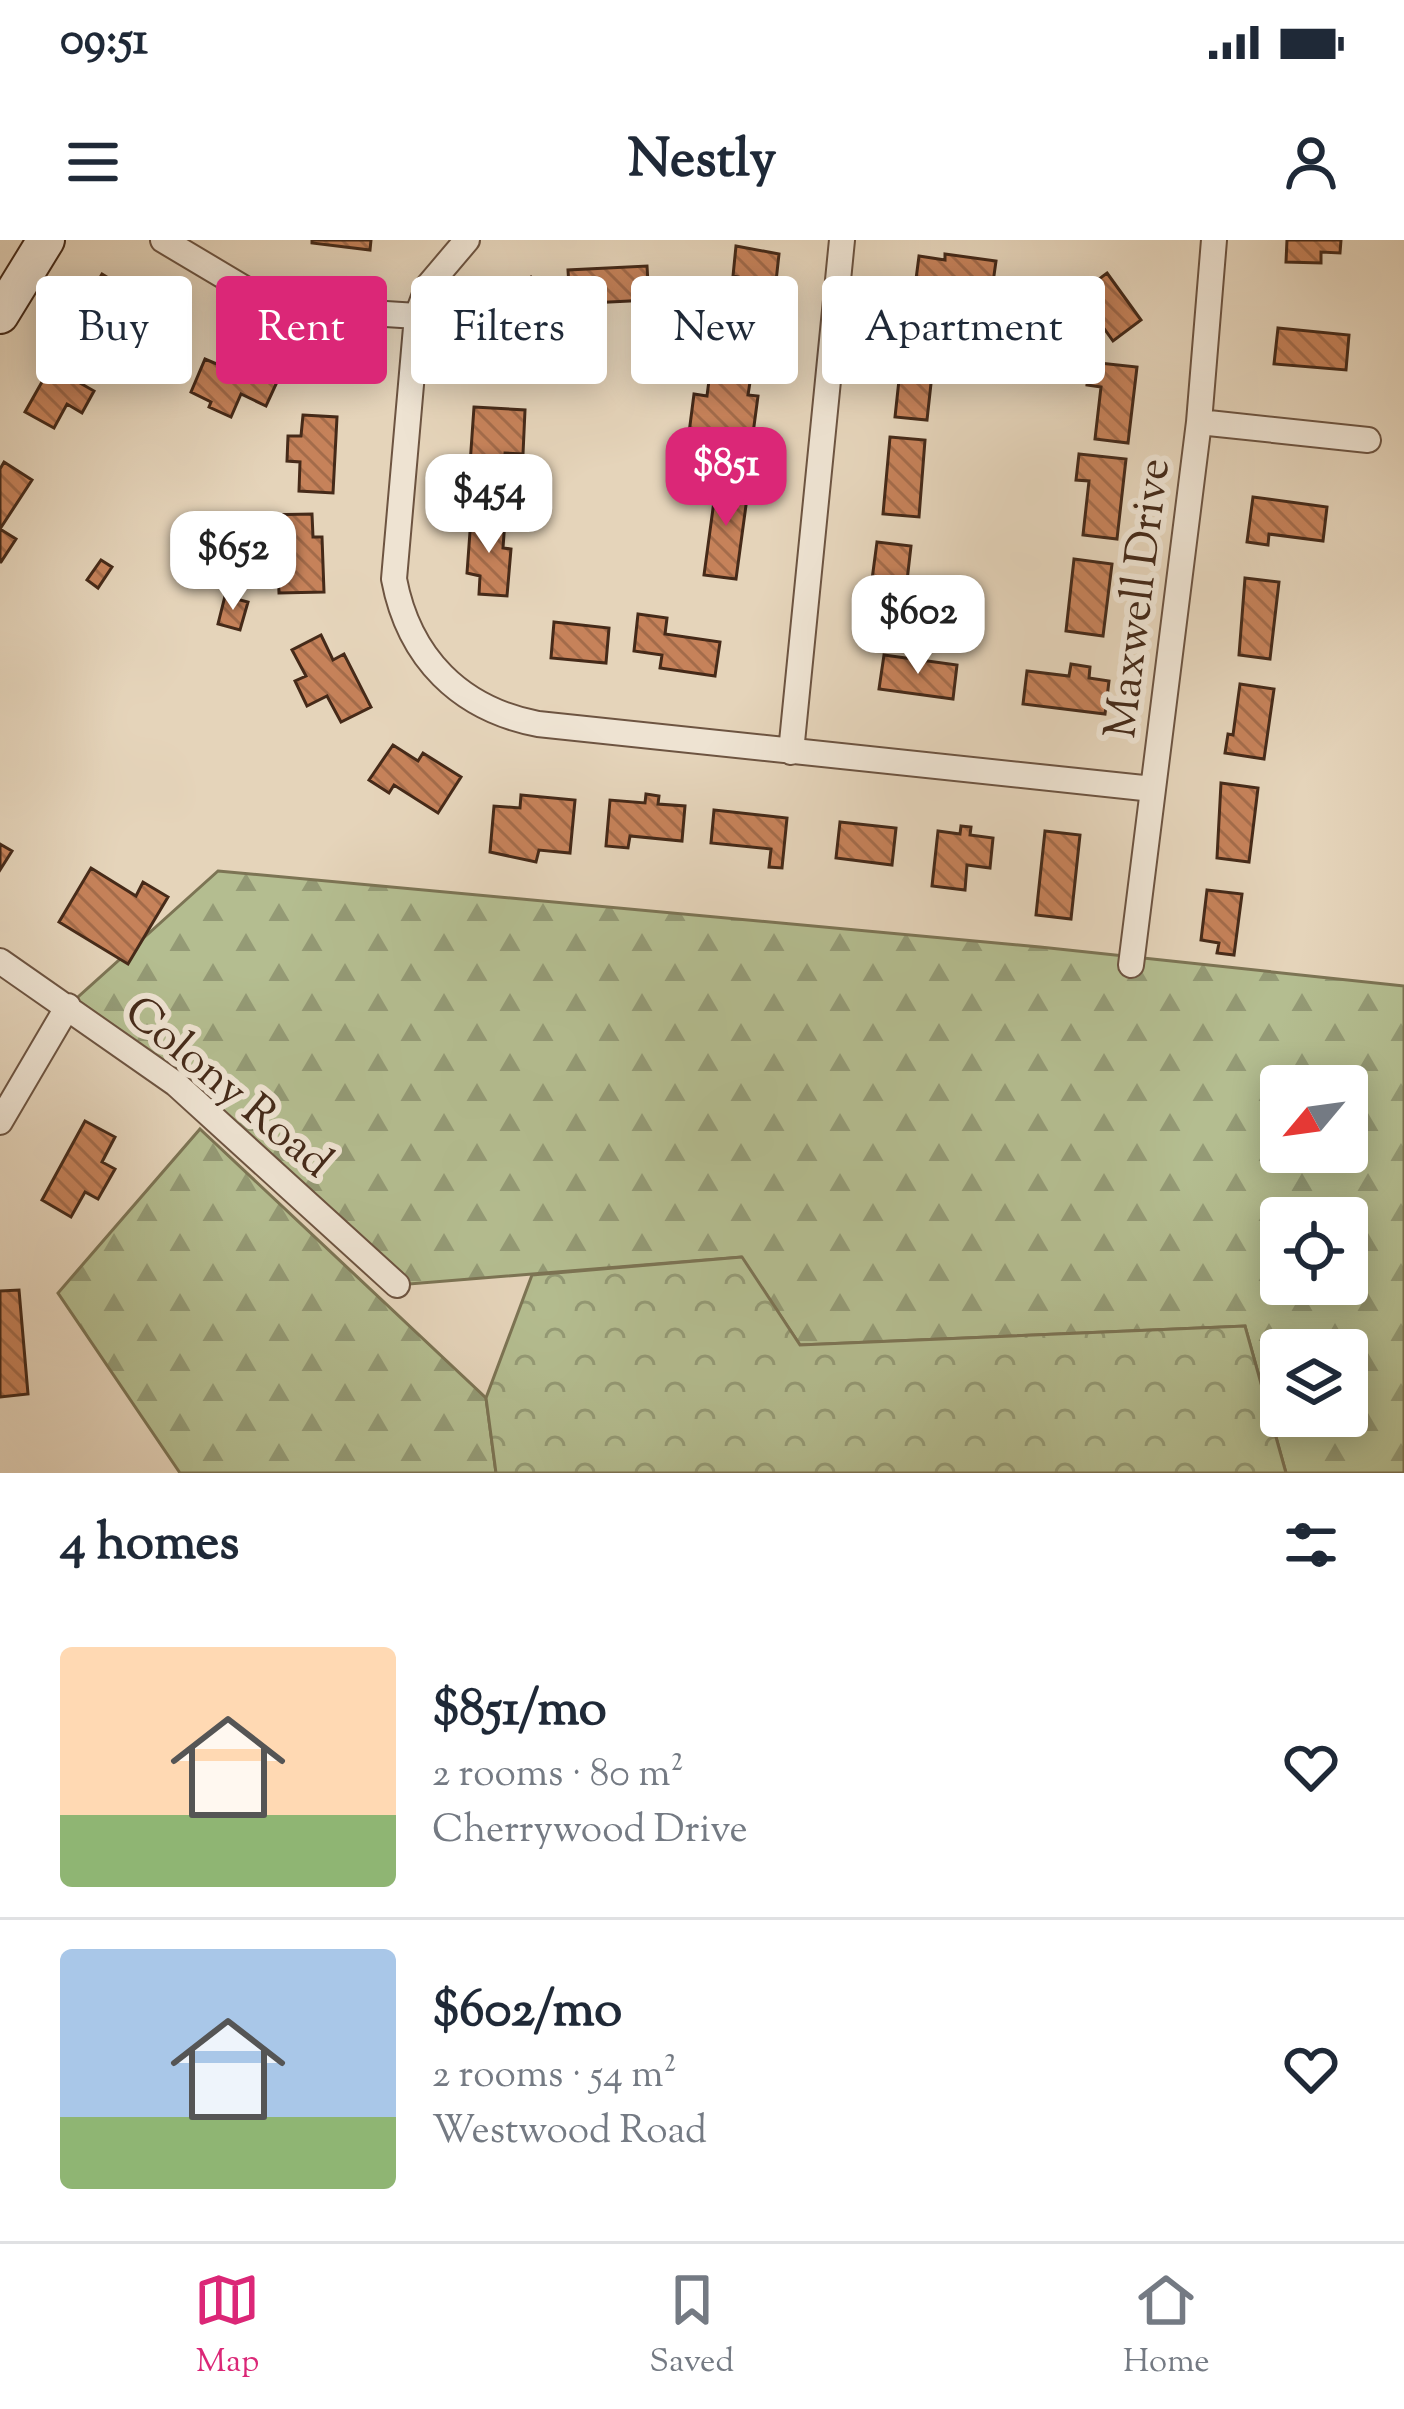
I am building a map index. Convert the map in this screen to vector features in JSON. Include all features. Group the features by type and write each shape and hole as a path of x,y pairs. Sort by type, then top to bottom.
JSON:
{"street":[{"path":"3,303 46,240"},
{"path":"163,240 247,290 322,310 411,316"},
{"path":"436,276 467,240"},
{"path":"791,752 842,240"},
{"name":"Maxwell Drive","path":"1132,965 1199,422 1214,240"},
{"path":"411,384 394,579 408,627 437,672 476,704 518,720 1153,789"},
{"path":"1199,422 1369,440"},
{"name":"Colony Road","path":"0,961 176,1084 397,1285"},
{"path":"0,1121 68,1006"}],"green space":[{"path":"218,871 1040,947 1404,986 1404,1473 1286,1473 1276,1437 1368,1437 1368,1329 1260,1329 1260,1380 1245,1326 800,1345 741,1257 397,1285 68,1006"},
{"path":"200,1129 486,1398 496,1473 180,1473 58,1293"},
{"path":"742,1257 800,1345 1245,1326 1260,1380 1260,1437 1276,1437 1286,1473 496,1473 486,1398 532,1275"}],"building":[{"path":"312,240 371,240 370,250"},
{"path":"1287,240 1341,240 1340,253 1321,252 1321,263 1286,262"},
{"path":"736,246 779,254 777,276 733,276"},
{"path":"945,254 996,261 994,276 916,276 919,256 945,260"},
{"path":"647,266 648,276 631,276 631,301 607,302 607,276 568,276 568,270"},
{"path":"1107,273 1141,320 1113,341 1105,330 1103,276"},
{"path":"1278,328 1349,335 1346,370 1274,364"},
{"path":"205,359 216,364 216,384 276,384 266,406 241,394 231,417 209,407 211,402 191,392"},
{"path":"1105,364 1137,367 1128,443 1095,439 1101,387 1087,385 1105,384"},
{"path":"41,384 82,384 94,391 82,413 67,404 54,428 25,412"},
{"path":"709,384 750,384 748,395 758,396 750,456 714,451 716,437 689,433 694,394 707,396"},
{"path":"899,384 931,384 927,420 895,417"},
{"path":"474,407 525,410 523,454 505,453 503,481 469,479"},
{"path":"303,415 337,417 333,493 299,491 300,462 287,461 288,436 301,436"},
{"path":"890,437 925,440 919,517 883,514"},
{"path":"1079,454 1126,459 1117,539 1083,535 1089,481 1076,480"},
{"path":"4,462 32,480 0,529 0,469"},
{"path":"717,479 749,483 736,579 704,575"},
{"path":"1253,497 1327,507 1323,541 1269,534 1268,545 1247,542"},
{"path":"312,514 313,537 322,537 324,592 279,593 278,570 256,570 260,515"},
{"path":"471,518 505,520 503,548 511,549 507,596 479,594 480,576 467,573"},
{"path":"0,529 16,539 1,562 0,562"},
{"path":"877,542 911,546 907,581 923,584 918,624 879,619 883,589 871,587"},
{"path":"1074,559 1112,564 1103,636 1066,631"},
{"path":"101,560 112,567 98,588 87,580"},
{"path":"1245,578 1279,582 1270,659 1239,655"},
{"path":"225,596 248,602 240,630 218,624"},
{"path":"638,614 667,618 665,634 720,642 715,676 660,668 662,655 634,651"},
{"path":"554,622 609,628 606,663 551,658"},
{"path":"321,635 333,660 344,654 371,707 341,722 327,696 307,706 295,681 306,676 292,650"},
{"path":"884,655 957,665 953,699 879,689"},
{"path":"1071,664 1090,667 1089,678 1109,681 1105,714 1023,704 1027,671 1069,676"},
{"path":"1240,684 1274,689 1264,759 1225,753 1228,734 1233,735"},
{"path":"393,745 418,761 423,753 461,777 438,813 394,785 389,793 369,780"},
{"path":"1221,783 1258,788 1249,862 1217,858"},
{"path":"646,794 659,796 658,804 685,806 682,841 630,836 628,848 606,846 610,800 645,803"},
{"path":"521,795 575,800 570,853 539,850 536,862 490,852 494,806 520,808"},
{"path":"714,810 787,818 782,868 769,867 771,849 711,843"},
{"path":"840,822 896,828 892,865 836,858"},
{"path":"961,826 971,827 970,835 993,838 990,868 967,865 965,890 932,886 938,831 960,834"},
{"path":"1045,831 1080,835 1071,919 1036,915"},
{"path":"0,844 12,851 0,870"},
{"path":"91,868 136,896 143,882 168,897 128,964 59,922"},
{"path":"1207,890 1242,894 1234,955 1217,953 1219,943 1201,940"},
{"path":"85,1121 115,1137 102,1162 115,1169 98,1199 85,1192 71,1217 42,1200"},
{"path":"19,1290 28,1394 0,1397 0,1291"}]}
